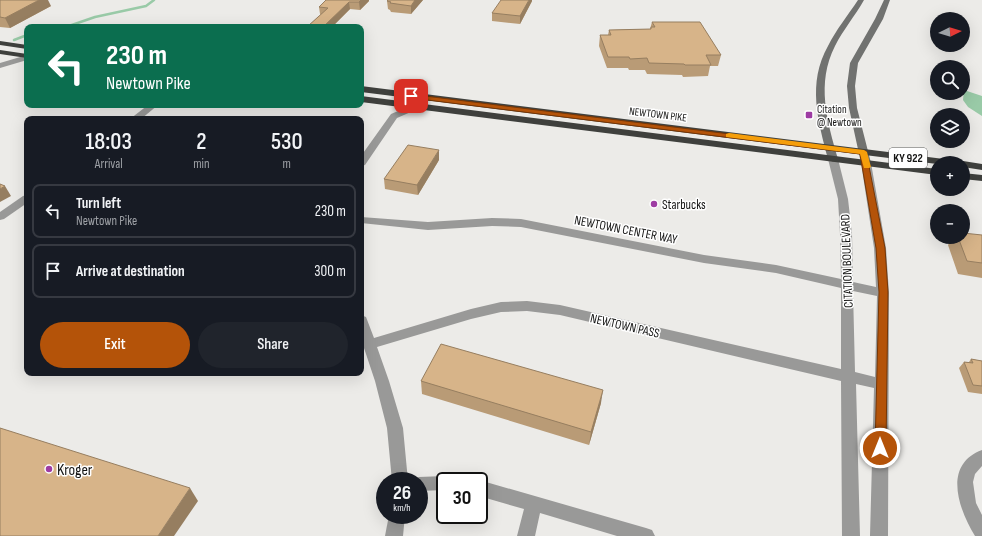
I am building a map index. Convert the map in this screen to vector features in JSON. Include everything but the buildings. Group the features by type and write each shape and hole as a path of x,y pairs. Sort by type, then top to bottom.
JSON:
{"highway":[{"path":"0,43 24,47"},
{"path":"0,52 24,56"},
{"name":"NEWTOWN PIKE","path":"364,89 832,154"},
{"name":"NEWTOWN PIKE","path":"364,99 865,158 930,162"},
{"name":"NEWTOWN PIKE","path":"865,158 930,171"},
{"path":"970,165 982,167"},
{"path":"970,177 982,178"}],"main road":[{"name":"CITATION BOULEVARD","path":"832,154 819,93 820,75 824,62 831,48 861,0"},
{"path":"865,158 852,101 851,86 854,64 879,19 887,0"}],"street":[{"path":"0,66 24,57"},
{"path":"387,102 394,116"},
{"path":"364,159 394,116 417,106"},
{"path":"139,116 150,108"},
{"name":"CITATION BOULEVARD","path":"832,154 843,199 846,234 851,536"},
{"path":"865,158 880,248 883,292 879,536"},
{"path":"0,217 24,200"},
{"name":"NEWTOWN CENTER WAY","path":"364,220 428,226 492,222 522,223 704,259 767,268 883,292"},
{"name":"NEWTOWN PASS","path":"371,344 471,314 501,307 527,306 560,310 849,378 881,384"},
{"path":"364,327 371,344 395,428 399,472"},
{"path":"982,457 971,465 964,487 967,503 982,531"},
{"path":"488,490 646,536"},
{"path":"526,536 534,503"},
{"path":"394,536 396,524"}],"shaded area":[{"path":"970,92 982,96 982,116 968,107 963,100 970,100"}],"waterway":[{"path":"75,24 95,17 146,6 154,0"},
{"path":"14,40 24,36"}],"slow traffic":[{"path":"729,135 864,152 867,167"}],"place":[{"name":"Citation @ Newtown","path":"809,115"},
{"name":"Starbucks","path":"654,204"},
{"name":"Kroger","path":"49,469"}],"route":[{"path":"411,96 864,152 880,248 883,292 880,448"}]}
